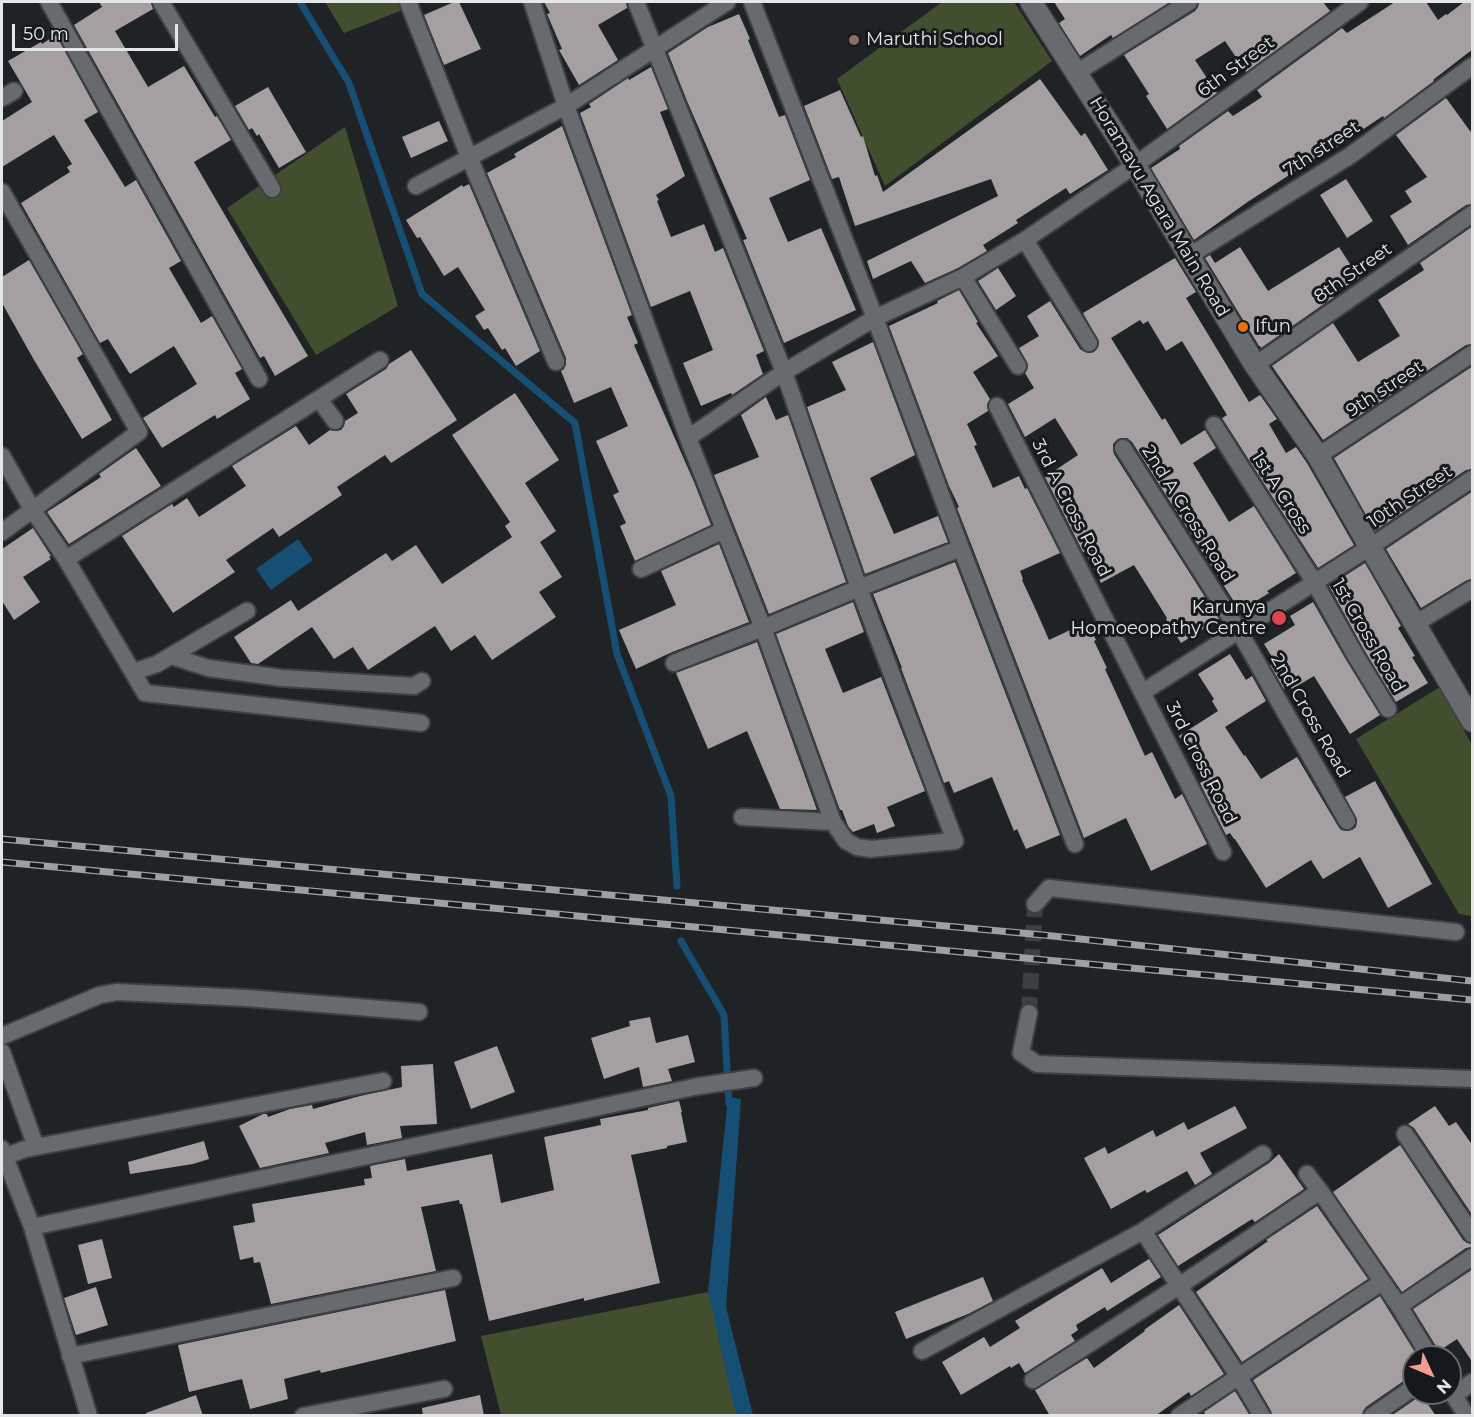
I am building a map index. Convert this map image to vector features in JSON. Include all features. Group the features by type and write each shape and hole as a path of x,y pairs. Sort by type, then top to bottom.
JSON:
{"street":[{"path":"49,2 259,379"},
{"path":"161,2 272,189"},
{"path":"408,2 469,157 556,362"},
{"path":"532,2 566,106 688,438 763,628 833,822 846,841 864,848 955,841 859,588 784,372 636,2"},
{"path":"416,186 566,106 727,2"},
{"path":"752,2 1075,844"},
{"name":"Horamavu Agara Main Road","path":"1031,2 1135,165 1255,364 1318,456 1415,624 1472,717"},
{"path":"1076,73 1189,2"},
{"name":"6th Street","path":"688,438 784,372 875,318 963,277 1025,240 1135,165 1360,2"},
{"name":"7th street","path":"1189,256 1351,155 1473,66"},
{"path":"2,192 139,432 2,532"},
{"name":"8th Street","path":"1255,364 1473,214"},
{"path":"1025,240 1089,343"},
{"path":"963,277 1018,366"},
{"name":"9th street","path":"1318,456 1473,354"},
{"path":"66,559 380,360"},
{"path":"319,399 335,421"},
{"name":"3rd A Cross Road","path":"997,406 1143,692"},
{"name":"1st A Cross","path":"1214,425 1315,583"},
{"name":"2nd A Cross Road","path":"1123,448 1239,631"},
{"path":"2,456 145,693 421,723"},
{"name":"10th Street","path":"1143,692 1315,583 1473,478"},
{"path":"641,569 724,530"},
{"path":"674,663 961,548"},
{"name":"1st Cross Road","path":"1315,583 1388,709"},
{"path":"1415,624 1473,589"},
{"path":"133,672 171,656 247,611"},
{"name":"2nd Cross Road","path":"1239,631 1347,821"},
{"path":"171,656 208,668 282,678 403,686 414,686 422,681"},
{"name":"3rd Cross Road","path":"1143,692 1224,852"},
{"path":"742,817 833,822"},
{"path":"1035,904 1049,888 1456,932"},
{"path":"2,1036 100,995 117,992 248,998 419,1012"},
{"path":"1029,1013 1021,1053 1037,1064 1473,1079"},
{"path":"2,1052 36,1148"},
{"path":"32,1227 699,1086 754,1078"},
{"path":"89,1416 32,1227 4,1160 25,1149 383,1081"},
{"path":"1406,1134 1473,1234"},
{"path":"922,1351 1143,1231 1263,1154"},
{"path":"1307,1174 1399,1306 1423,1345"},
{"path":"1033,1380 1320,1191"},
{"path":"1143,1231 1262,1416"},
{"path":"1399,1306 1473,1257"},
{"path":"70,1356 453,1278"},
{"path":"1179,1416 1382,1282"},
{"path":"303,1416 444,1389"},
{"path":"1372,1416 1402,1396"}],"green space":[{"path":"325,2 423,2 344,33"},
{"path":"942,2 1014,2 1052,61 885,186 837,79"},
{"path":"345,127 398,306 316,355 227,208"},
{"path":"1440,687 1472,745 1472,916 1459,914 1356,739"},
{"path":"708,1292 739,1415 501,1415 481,1336"}],"water":[{"path":"298,539 313,560 271,590 256,569"},
{"path":"728,1097 741,1099 726,1307 753,1415 736,1415 708,1292"}],"building":[{"path":"99,2 151,2 153,9 115,31 148,87 184,66 231,140 194,162 308,356 275,376 264,356 260,358 74,25 102,7"},
{"path":"459,2 481,49 444,65 424,15"},
{"path":"544,2 626,2 627,8 598,25 618,60 579,85 559,50 562,49"},
{"path":"1054,2 1170,2 1113,38 1111,35 1080,56 1059,23 1065,19"},
{"path":"1199,2 1323,2 1330,11 1246,72 1225,41 1195,60 1217,93 1167,129 1146,96 1149,94 1124,55 1195,11"},
{"path":"1395,2 1426,2 1438,20 1464,2 1473,2 1473,49 1384,118 1383,116 1329,152 1328,150 1194,240 1151,168 1180,149 1179,146 1228,111 1233,116 1262,97 1257,90 1342,28 1347,33"},
{"path":"739,14 779,117 785,115 810,180 769,198 788,242 821,228 856,310 784,343 743,240 747,239 668,53 708,27"},
{"path":"56,35 98,112 84,120 125,187 136,180 181,261 169,268 201,323 212,316 242,369 235,373 250,399 217,419 215,415 162,448 143,418 197,384 174,346 130,374 108,339 100,343 21,203 70,172 67,167 72,164 54,135 2,167 2,121 32,102 8,61"},
{"path":"651,67 668,109 660,112 685,176 656,195 671,237 704,224 715,252 723,248 764,351 756,355 763,374 732,395 731,393 701,406 683,363 713,350 690,291 651,307 580,113 591,107 589,104 628,78 629,80"},
{"path":"1040,79 1081,136 1085,133 1108,170 1070,194 1066,188 1016,220 1018,223 983,245 987,251 958,268 925,283 911,261 873,279 867,261 998,196 991,179 855,226 839,177 832,179 804,106 840,90 861,137 863,136 875,176 877,175 883,192"},
{"path":"268,87 306,152 279,168 259,134 257,136 252,128 249,130 235,106"},
{"path":"1446,98 1473,135 1473,204 1466,205 1408,245 1390,216 1412,202 1405,191 1427,177 1396,135"},
{"path":"439,121 448,141 411,158 402,137"},
{"path":"562,126 632,315 627,317 638,343 634,345 711,525 635,561 620,526 626,523 613,495 619,492 596,441 628,426 611,387 574,403 561,371 566,364 566,358 487,173 516,157 514,154"},
{"path":"1346,179 1373,221 1347,238 1320,195"},
{"path":"469,184 540,351 516,366 505,348 502,350 488,328 484,330 475,316 485,310 458,267 444,276 420,237 417,238 406,220 462,185 463,187"},
{"path":"1473,226 1473,344 1466,345 1323,440 1272,366 1333,323 1358,362 1400,336 1378,300 1424,270 1420,263"},
{"path":"1240,247 1268,291 1339,247 1359,278 1332,295 1334,297 1261,348 1205,258 1210,255 1215,263"},
{"path":"1175,258 1196,292 1186,298 1249,402 1260,395 1277,419 1269,424 1286,453 1296,447 1354,545 1318,568 1222,418 1227,415 1182,341 1166,351 1148,321 1143,324 1140,320 1111,338 1162,420 1165,418 1181,445 1205,430 1216,448 1193,463 1229,522 1254,506 1296,573 1240,611 1132,442 1127,438 1118,439 1113,444 1114,454 1219,619 1181,643 1134,565 1101,583 1083,552 1045,477 1078,455 1055,418 1025,437 1008,404 1034,388 1025,373 1028,365 1019,348 1039,336 1027,316 1050,301 1080,349 1085,352 1094,352 1099,342 1083,313"},
{"path":"29,260 83,354 77,358 112,420 82,439 2,303 2,277"},
{"path":"998,268 1016,296 996,310 978,281"},
{"path":"959,290 978,322 976,323 998,356 973,372 990,399 987,405 988,411 967,424 977,445 974,446 993,488 1019,476 1060,553 1020,571 1022,580 1049,640 1087,622 1107,668 1105,669 1145,756 1152,752 1175,799 1182,794 1207,844 1151,871 1126,818 1084,838 889,326 938,303 937,301"},
{"path":"873,342 915,455 870,478 894,534 938,516 948,542 865,574 807,407 846,390 832,362"},
{"path":"411,350 457,420 391,463 385,455 337,487 342,495 279,537 273,528 226,560 235,572 173,613 122,536 172,504 174,507 187,498 199,517 246,486 232,466 296,426 309,445 330,430 341,430 345,421 358,413 346,394"},
{"path":"1473,366 1473,469 1466,470 1375,531 1334,458"},
{"path":"515,393 559,460 525,483 556,531 540,542 562,577 539,592 556,617 492,660 475,635 451,651 435,626 368,670 353,647 334,659 312,627 258,664 251,663 234,637 291,600 298,611 386,553 392,561 416,545 442,584 512,537 505,526 510,522 452,435"},
{"path":"766,397 776,420 788,415 846,582 769,614 714,475 759,457 741,415"},
{"path":"136,448 161,486 69,544 47,512 101,477 99,474"},
{"path":"1473,491 1473,579 1467,580 1421,608 1386,549"},
{"path":"33,528 51,559 23,577 40,602 14,620 2,601 2,549"},
{"path":"719,544 749,622 636,669 619,630 676,605 661,571"},
{"path":"955,562 1060,835 1026,849 1017,829 1014,831 992,777 954,793 949,781 944,783 873,594"},
{"path":"1365,563 1401,626 1398,628 1428,683 1396,702 1329,586"},
{"path":"853,602 864,632 825,649 843,693 881,677 925,791 887,807 895,826 877,833 874,824 853,832 848,826 840,810 776,634"},
{"path":"1313,602 1380,715 1350,734 1314,676 1292,689 1290,686 1284,689 1270,665 1275,662 1264,644 1295,625 1290,616"},
{"path":"757,642 817,810 780,809 747,731 708,749 676,673"},
{"path":"1230,654 1246,680 1252,676 1266,701 1225,727 1261,779 1297,757 1338,826 1341,830 1346,831 1356,827 1357,820 1345,797 1375,781 1432,884 1388,908 1360,857 1323,879 1311,860 1266,888 1235,839 1230,833 1226,835 1200,783 1207,779 1179,736 1218,711 1212,701 1214,699 1198,674"},
{"path":"650,1017 656,1043 688,1035 695,1062 668,1069 672,1081 643,1087 639,1067 604,1079 591,1038 630,1026 629,1021"},
{"path":"497,1046 515,1092 471,1109 454,1062"},
{"path":"433,1064 437,1124 400,1126 402,1138 367,1145 365,1132 325,1143 329,1153 260,1168 239,1126 263,1114 267,1114 268,1117 290,1109 312,1105 313,1109 402,1087 401,1066"},
{"path":"679,1101 687,1142 631,1155 660,1283 584,1301 584,1298 489,1321 462,1204 459,1200 421,1207 436,1271 271,1304 260,1262 254,1263 253,1257 240,1260 233,1226 255,1222 252,1204 365,1185 364,1179 372,1178 370,1166 405,1159 407,1171 492,1154 501,1203 554,1190 544,1137 601,1125 600,1119 648,1110 648,1108"},
{"path":"1235,1106 1247,1128 1200,1153 1212,1174 1195,1185 1187,1171 1111,1209 1084,1158 1105,1147 1108,1154 1153,1130 1156,1137 1184,1122 1188,1130"},
{"path":"1435,1106 1449,1126 1456,1122 1473,1146 1473,1216 1414,1128 1408,1124"},
{"path":"204,1141 209,1159 193,1164 130,1174 128,1162"},
{"path":"1400,1145 1463,1240 1473,1244 1473,1247 1466,1248 1402,1292 1333,1192"},
{"path":"1279,1154 1304,1189 1255,1222 1252,1219 1178,1266 1158,1235 1269,1163"},
{"path":"1317,1206 1368,1279 1242,1362 1196,1292 1268,1241 1266,1240"},
{"path":"102,1239 112,1278 88,1284 78,1245"},
{"path":"1149,1259 1161,1277 1107,1311 1105,1307 1076,1325 1078,1330 1071,1335 1075,1341 1025,1373 1019,1363 1011,1368 1010,1366 961,1395 942,1362 984,1337 990,1347 1020,1328 1015,1321 1102,1268 1111,1283"},
{"path":"1473,1269 1473,1363 1457,1339 1448,1345 1435,1345 1413,1309"},
{"path":"983,1277 993,1301 968,1314 906,1339 895,1312"},
{"path":"96,1287 108,1325 76,1335 64,1298"},
{"path":"445,1290 456,1341 321,1373 320,1370 284,1379 288,1399 250,1409 242,1379 189,1392 178,1345"},
{"path":"1380,1296 1411,1345 1402,1345 1402,1382 1366,1407 1362,1416 1272,1416 1253,1380"},
{"path":"1179,1305 1224,1374 1191,1396 1189,1392 1155,1416 1050,1416 1035,1390 1087,1358 1094,1368"},
{"path":"1235,1391 1250,1416 1206,1416 1204,1412"},
{"path":"196,1395 203,1416 146,1416 146,1413"},
{"path":"480,1395 484,1416 423,1416 422,1408"},
{"path":"1407,1405 1428,1405 1436,1416 1391,1416"}],"waterway":[{"path":"300,2 349,83 422,294 575,423 617,654 671,796 677,886"},
{"path":"681,941 724,1015 729,1104"}],"tunnel":[{"path":"1029,1013 1035,904"}],"railway":[{"path":"2,839 1043,935 1472,981"},
{"path":"2,862 1472,1000"}],"place":[{"name":"Maruthi School","path":"854,40"},
{"name":"Ifun","path":"1243,327"},
{"name":"Karunya Homoeopathy Centre","path":"1279,618"}]}
